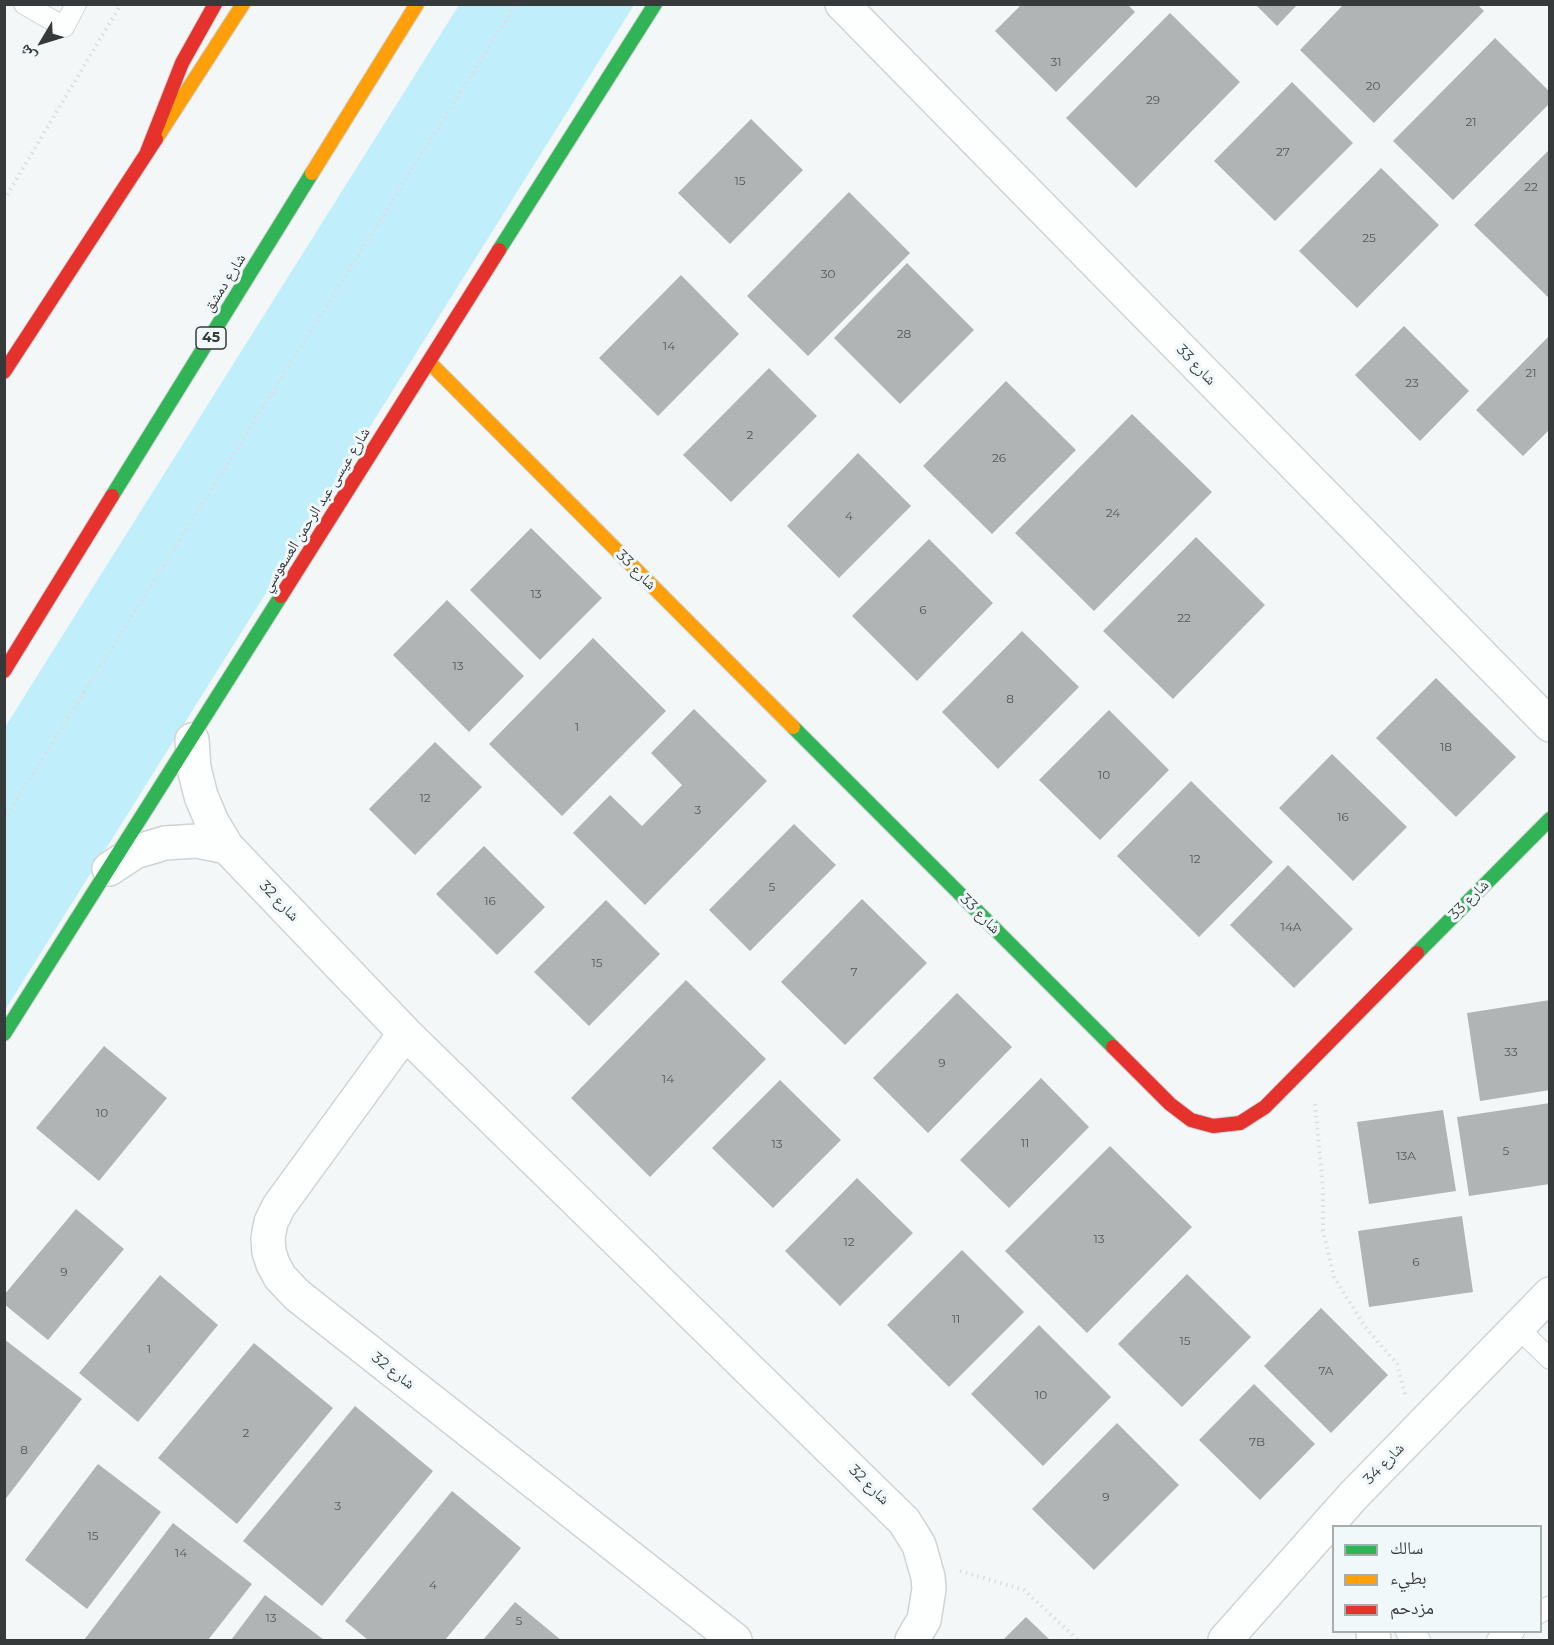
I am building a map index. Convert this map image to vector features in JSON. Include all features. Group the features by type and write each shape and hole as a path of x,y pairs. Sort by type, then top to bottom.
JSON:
{"main road":[{"path":"147,152 182,63 215,4"},
{"path":"4,372 243,4"},
{"name":"شارع دمشق","path":"4,672 417,4"},
{"name":"شارع عيسى عبد الرحمن العسعوسي","path":"4,1034 192,740 655,4"},
{"name":"شارع 33","path":"429,362 1181,1114 1191,1120 1214,1126 1240,1123 1265,1107 1550,819"}],"street":[{"name":"شارع 33","path":"842,4 1550,725"},
{"name":"شارع 32","path":"192,740 194,768 201,796 212,822 227,847 405,1033 894,1510 913,1533 925,1561 929,1589 924,1620 912,1641"},
{"path":"109,868 135,852 165,843 197,841 227,847"},
{"name":"شارع 32","path":"405,1033 279,1206 268,1238 269,1252 280,1277 297,1295 735,1641"},
{"name":"شارع 34","path":"1341,1525 1355,1511 1404,1443 1550,1294"},
{"name":"شارع 34","path":"1225,1641 1332,1534"}],"lane":[{"path":"24,4 64,27 76,4"},
{"path":"1517,1327 1550,1359"}],"path":[{"path":"4,200 121,4"},
{"path":"4,820 516,4"},
{"path":"1311,1061 1323,1189 1323,1231 1334,1277 1365,1327 1397,1364 1405,1392 1404,1443"},
{"path":"925,1561 1024,1590 1078,1641"}],"shaded area":[{"path":"459,5 634,5 5,1010 5,727"}],"building":[{"path":"1022,4 1127,4 1135,12 1056,92 995,31"},
{"path":"1255,4 1298,4 1277,26"},
{"path":"1344,4 1477,4 1484,11 1374,123 1300,50"},
{"path":"1170,13 1240,82 1136,188 1066,118"},
{"path":"1495,38 1550,92 1550,103 1453,200 1393,141"},
{"path":"1292,82 1353,143 1275,221 1214,161"},
{"path":"751,119 803,170 730,244 678,193"},
{"path":"1550,149 1550,299 1474,225"},
{"path":"1381,168 1439,225 1357,308 1299,251"},
{"path":"849,192 910,253 808,356 747,296"},
{"path":"907,263 974,330 900,404 834,338"},
{"path":"681,275 739,334 658,416 599,358"},
{"path":"1404,326 1469,391 1420,441 1355,375"},
{"path":"1550,335 1550,429 1523,456 1476,410"},
{"path":"769,368 817,416 731,502 683,455"},
{"path":"1006,381 1076,450 992,534 923,466"},
{"path":"1132,414 1212,492 1094,611 1015,533"},
{"path":"858,453 911,506 839,578 787,526"},
{"path":"531,528 602,598 540,660 470,590"},
{"path":"1196,537 1265,605 1173,699 1103,631"},
{"path":"929,539 993,603 917,681 852,616"},
{"path":"447,600 524,676 469,732 393,655"},
{"path":"1022,631 1079,687 998,769 942,712"},
{"path":"593,638 666,711 562,816 489,744"},
{"path":"1436,678 1516,757 1456,817 1376,738"},
{"path":"694,709 767,781 645,905 573,833 610,795 642,826 682,785 651,753"},
{"path":"1109,710 1169,770 1100,840 1039,780"},
{"path":"435,742 482,787 415,855 369,809"},
{"path":"1332,754 1407,827 1353,881 1279,808"},
{"path":"1191,781 1273,862 1199,937 1117,856"},
{"path":"794,824 836,865 750,951 709,910"},
{"path":"484,846 545,907 497,955 436,894"},
{"path":"1288,865 1353,929 1294,988 1230,925"},
{"path":"862,899 927,963 845,1045 781,982"},
{"path":"606,900 660,954 589,1026 534,972"},
{"path":"686,980 766,1059 650,1177 571,1098"},
{"path":"957,993 1012,1047 928,1133 873,1078"},
{"path":"1550,1000 1550,1090 1480,1101 1467,1013"},
{"path":"104,1046 167,1098 99,1181 36,1128"},
{"path":"1041,1078 1089,1127 1009,1208 960,1160"},
{"path":"780,1080 841,1140 773,1208 712,1148"},
{"path":"1550,1103 1550,1184 1469,1196 1457,1117"},
{"path":"1443,1110 1456,1191 1369,1204 1357,1122"},
{"path":"1110,1146 1192,1227 1087,1333 1005,1251"},
{"path":"857,1178 913,1233 840,1306 785,1251"},
{"path":"76,1209 124,1249 48,1340 4,1304 4,1295"},
{"path":"1462,1216 1473,1292 1369,1307 1358,1231"},
{"path":"962,1250 1024,1312 949,1387 887,1325"},
{"path":"1187,1274 1251,1337 1182,1407 1118,1344"},
{"path":"160,1275 218,1325 138,1422 79,1373"},
{"path":"1321,1308 1388,1375 1331,1433 1264,1366"},
{"path":"1039,1325 1111,1397 1043,1466 971,1394"},
{"path":"4,1339 82,1399 4,1501"},
{"path":"254,1343 333,1408 237,1524 158,1458"},
{"path":"1254,1384 1315,1444 1260,1500 1199,1440"},
{"path":"355,1406 433,1471 322,1606 243,1541"},
{"path":"1117,1423 1179,1485 1094,1570 1032,1509"},
{"path":"98,1464 161,1512 87,1609 25,1560"},
{"path":"452,1491 521,1548 445,1640 368,1640 345,1621"},
{"path":"173,1523 252,1584 208,1640 84,1640"},
{"path":"265,1595 324,1640 231,1640"},
{"path":"515,1602 561,1640 483,1640"},
{"path":"1026,1617 1050,1640 1003,1640"}],"traffic: fast":[{"path":"499,250 655,4"},
{"path":"112,496 312,173"},
{"path":"4,1034 281,596"},
{"path":"793,727 1113,1047"},
{"path":"1417,953 1550,819"}],"traffic: slow":[{"path":"156,139 243,4"},
{"path":"312,173 417,4"},
{"path":"429,362 793,727"}],"traffic: jam":[{"path":"147,152 182,63 215,4"},
{"path":"4,372 156,139"},
{"path":"281,596 499,250"},
{"path":"4,671 112,496"},
{"path":"1113,1047 1170,1104 1191,1120 1213,1126 1240,1123 1265,1107 1417,953"}]}
